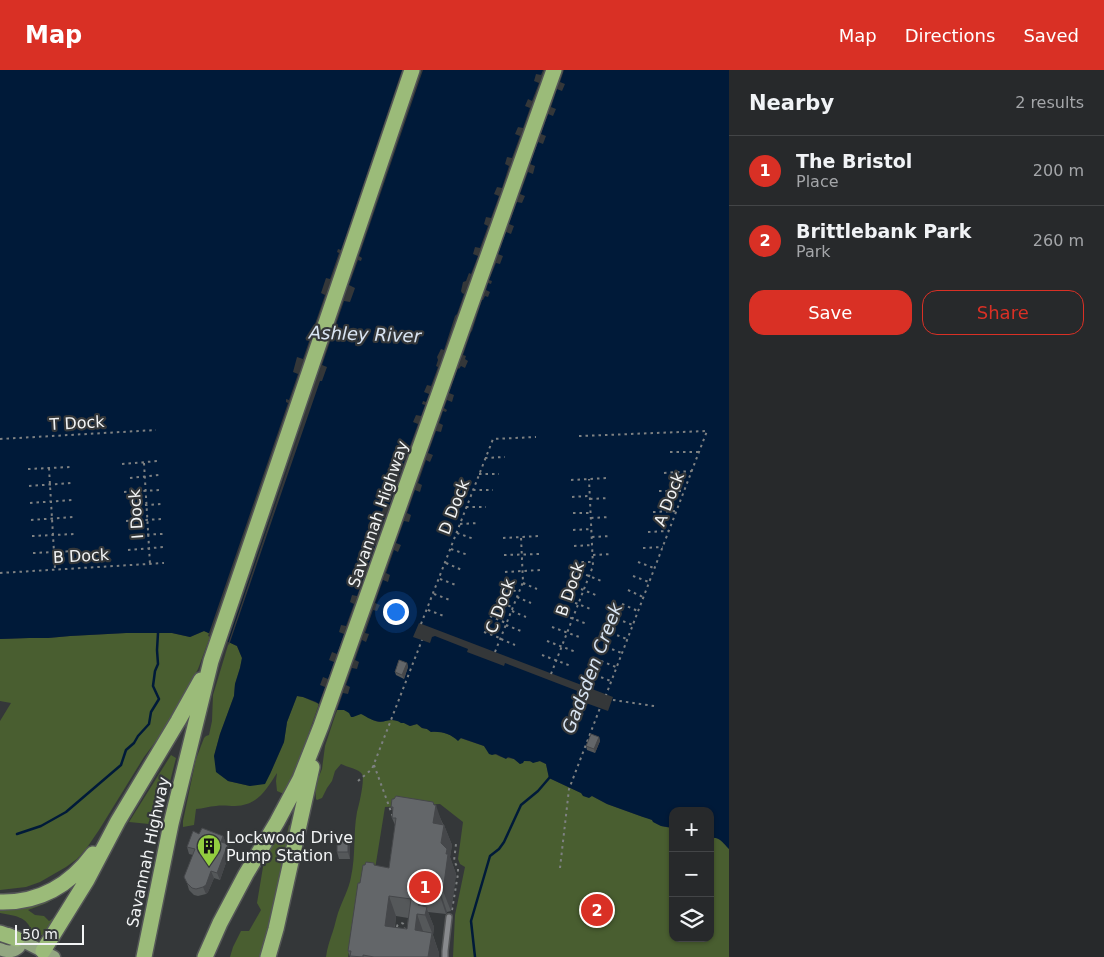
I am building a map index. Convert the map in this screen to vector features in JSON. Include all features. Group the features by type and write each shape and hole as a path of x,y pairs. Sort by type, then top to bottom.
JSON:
{"highway":[{"name":"Savannah Highway","path":"144,957 171,824 212,658 412,70"},
{"name":"Savannah Highway","path":"205,957 220,923 246,874 300,779 321,726 554,70"},
{"path":"46,955 118,821 174,728 212,658"},
{"path":"268,957 276,929 321,726"},
{"path":"0,902 29,899 46,894 69,880 87,862 118,821"},
{"path":"0,931 17,939"}],"main road":[{"path":"17,939 46,955"},
{"path":"0,949 12,952 19,947 17,939"}],"lane":[{"path":"445,957 449,917"}],"path":[{"name":"T Dock","path":"0,439 156,430"},
{"name":"A Dock","path":"579,436 707,431 606,695"},
{"name":"D Dock","path":"421,624 492,440 536,437"},
{"path":"670,452 699,452"},
{"path":"485,458 506,456"},
{"name":"I Dock","path":"144,462 150,564"},
{"path":"122,464 158,462"},
{"path":"28,469 70,466"},
{"path":"49,468 55,569"},
{"path":"664,473 692,471"},
{"path":"479,474 499,474"},
{"path":"130,478 159,476"},
{"path":"571,480 607,478"},
{"name":"B Dock","path":"551,674 593,566 589,479"},
{"path":"29,486 71,483"},
{"path":"124,492 161,490"},
{"path":"473,490 493,490"},
{"path":"659,492 684,491"},
{"path":"572,497 608,498"},
{"path":"30,502 72,500"},
{"path":"132,506 161,504"},
{"path":"466,507 486,507"},
{"path":"653,512 676,511"},
{"path":"572,513 591,513"},
{"path":"31,520 74,517"},
{"path":"591,518 609,517"},
{"path":"126,521 162,519"},
{"path":"460,524 479,523"},
{"path":"573,530 591,529"},
{"path":"648,532 669,531"},
{"path":"456,533 474,539"},
{"path":"32,536 75,534"},
{"path":"134,535 163,534"},
{"path":"503,538 539,536"},
{"path":"592,537 610,536"},
{"name":"C Dock","path":"495,652 522,583 521,537"},
{"path":"574,546 592,545"},
{"path":"643,548 663,547"},
{"path":"128,550 164,548"},
{"path":"450,548 468,555"},
{"path":"33,553 76,550"},
{"path":"504,555 540,554"},
{"path":"592,555 611,554"},
{"path":"575,562 593,562"},
{"path":"638,562 654,568"},
{"name":"B Dock","path":"0,573 164,563"},
{"path":"444,563 462,570"},
{"path":"505,572 540,570"},
{"path":"574,570 604,582"},
{"path":"633,576 649,582"},
{"path":"439,578 456,585"},
{"path":"522,583 537,589"},
{"path":"569,584 598,596"},
{"path":"502,586 518,593"},
{"path":"628,590 644,596"},
{"path":"433,594 450,600"},
{"path":"517,597 531,603"},
{"path":"563,598 593,610"},
{"path":"496,601 526,617"},
{"path":"622,604 638,611"},
{"path":"427,609 444,616"},
{"path":"558,612 587,624"},
{"path":"490,616 520,630"},
{"path":"617,619 633,625"},
{"path":"552,627 582,638"},
{"path":"484,632 515,645"},
{"path":"611,633 627,639"},
{"path":"358,781 374,765 422,640"},
{"path":"547,641 576,652"},
{"path":"606,647 622,653"},
{"path":"542,655 571,666"},
{"path":"601,661 616,667"},
{"path":"596,676 611,681"},
{"path":"613,700 654,706"},
{"path":"560,868 569,789 600,708"},
{"path":"374,765 393,818"},
{"path":"449,917 452,912 458,874 458,868 454,861 456,844"},
{"path":"400,936 402,930 406,936"}],"green space":[{"path":"204,631 211,634 198,669 170,722 144,757 86,849 66,867 40,882 26,887 0,890 0,721 11,703 0,701 0,639 126,633 172,633 190,637"},
{"path":"229,642 237,646 242,658 234,696 214,756 228,781 250,786 270,774 284,742 287,722 297,696 319,704 299,761 284,794 277,791 277,773 265,791 255,800 243,805 196,809 194,825 183,827 196,759 204,738 209,735 212,721 213,695"},
{"path":"337,710 344,710 353,714 361,713 379,722 394,720 410,726 417,724 431,732 446,733 458,740 460,738 484,746 488,751 501,757 514,759 520,764 524,761 539,761 546,764 549,778 607,804 649,818 661,826 669,827 669,942 714,942 714,838 719,839 729,849 729,957 453,957 455,915 465,867 460,864 458,859 463,822 440,804 385,807 375,869 356,916 348,957 326,957 337,915 351,877 356,820 363,777 356,769 341,764 335,771 332,781 322,798 317,800 315,786 322,769 325,746"},
{"path":"171,755 176,758 159,825 129,822"},
{"path":"289,825 291,826 262,957 230,957 241,931 249,931 261,910 257,903 263,867 262,833 285,842"},
{"path":"62,890 62,894 47,903 28,910 35,915 44,916 49,921 58,915 67,896 71,892 73,894 50,936 46,934 39,936 32,932 24,920 0,913 0,908 32,902"}],"water":[{"name":"Ashley River","path":"0,70 729,70 729,849 719,839 714,838 714,807 669,807 669,827 661,826 652,820 607,804 592,796 589,798 583,796 581,793 549,778 546,764 540,761 533,763 524,761 520,764 508,757 506,759 496,754 489,754 484,746 461,738 458,741 449,735 431,732 417,724 410,726 394,720 379,722 361,714 351,717 344,710 328,710 316,702 297,696 287,722 284,742 265,784 250,786 228,781 216,772 214,756 234,696 235,684 240,668 242,658 237,646 204,631 190,637 172,633 126,633 0,639"}],"pier":[{"path":"402,70 423,70 359,256 362,258 361,261 358,260 349,285 355,288 354,291 350,302 344,301 322,365 327,367 322,381 320,381 229,645 307,410 227,644 208,636 288,403 286,399 289,400 298,374 293,372 297,357 303,359 325,295 321,293 326,278 330,279 339,253 337,252 338,249 341,250"},
{"path":"543,70 564,70 560,82 565,84 562,91 557,89 551,107 556,109 553,116 548,114 541,134 546,136 543,144 538,142 530,164 535,166 533,174 528,172 520,194 525,196 522,203 517,202 509,224 514,226 511,234 506,232 498,254 503,256 500,264 496,263 489,280 492,281 491,284 488,283 486,290 490,292 488,297 485,296 482,300 463,355 466,356 465,359 468,361 465,368 461,366 458,368 449,393 454,395 452,402 447,400 444,408 447,410 446,412 443,411 439,423 443,425 441,432 436,431 428,453 433,455 430,462 426,460 418,483 422,485 420,492 415,490 407,513 411,515 409,522 404,521 396,543 401,545 398,552 394,550 386,573 390,575 388,582 383,580 375,603 380,605 377,611 373,610 365,633 369,634 366,642 362,640 355,660 359,662 357,669 352,668 346,685 350,687 348,694 343,693 336,713 327,712 318,706 325,687 320,685 323,677 328,679 334,662 329,660 332,652 337,654 344,634 339,632 341,625 346,626 354,604 350,602 352,595 357,596 365,574 360,572 363,565 368,566 376,544 371,542 373,535 378,536 386,514 382,512 384,505 389,506 397,484 392,482 395,475 399,476 407,454 403,452 405,445 410,446 418,424 413,422 416,415 421,416 425,405 422,404 423,401 426,402 429,394 424,392 427,385 431,386 438,367 436,366 437,357 441,349 444,350 464,294 461,291 463,282 466,281 469,273 471,274 478,256 473,254 475,247 480,248 488,226 484,224 486,217 491,218 499,196 494,194 497,187 502,188 509,166 505,164 507,157 512,158 520,136 515,134 518,127 523,128 530,108 525,106 528,99 532,101 539,83 534,81 536,74 541,75"},
{"path":"419,623 613,697 608,711 586,703 588,695 505,663 504,666 467,652 468,649 435,636 432,637 430,643 413,637"}],"building":[{"path":"399,660 407,663 402,675 395,672"},
{"path":"591,734 599,737 594,749 586,746"},
{"path":"396,796 433,802 436,805 433,823 444,825 441,843 447,849 446,854 448,854 443,891 439,893 420,891 418,905 427,907 425,915 417,914 415,930 432,933 428,957 350,956 351,951 348,951 358,883 360,883 363,865 366,862 389,868 396,818 392,818 393,807 391,807 392,799","holes":["389,896 411,899 407,929 385,926"]},
{"name":"Lockwood Drive Pump Station","path":"202,828 223,836 221,842 228,844 217,873 211,871 206,885 196,889 187,883 184,877 195,849 187,847 193,831 199,834"},
{"path":"337,834 348,834 348,852 337,852"}],"waterway":[{"path":"17,834 41,826 66,812 121,765 126,750 149,724 151,712 159,699 153,686 158,664 158,633"},
{"name":"Gadsden Creek","path":"475,957 471,921 490,856 504,842 521,805 538,791 550,777"}],"place":[{"name":"Lockwood Drive Pump Station","path":"209,867"},
{"name":"The Bristol","path":"425,887"},
{"name":"Brittlebank Park","path":"597,910"}]}
